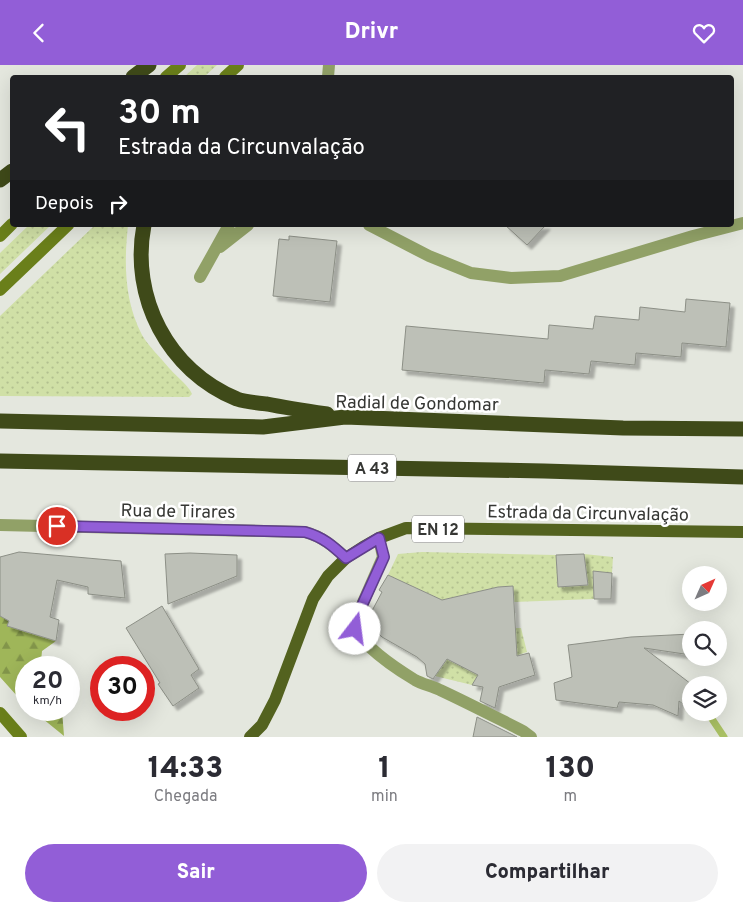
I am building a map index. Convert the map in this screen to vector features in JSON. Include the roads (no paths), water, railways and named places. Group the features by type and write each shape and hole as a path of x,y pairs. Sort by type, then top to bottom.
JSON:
{"highway":[{"path":"136,75 149,65"},
{"path":"0,181 10,173"},
{"path":"144,227 140,244 142,280 149,307 160,333 196,374 220,391 239,399 345,417"},
{"name":"Radial de Gondomar","path":"0,421 263,427 345,417 623,428 743,429"},
{"name":"A 43","path":"0,461 743,477"}],"main road":[{"path":"168,75 180,65"},
{"path":"227,75 238,65"},
{"path":"0,236 10,226"},
{"path":"0,290 66,227"},
{"name":"Estrada da Circunvalação","path":"250,737 262,725 275,700 313,599 328,576 346,558 379,538 406,528 743,531"},
{"path":"0,713 18,734"}],"street":[{"path":"200,277 228,227"},
{"path":"215,252 246,227"},
{"path":"373,227 429,256 471,273 511,278 560,275 728,227"},
{"path":"388,227 403,241"},
{"name":"Rua de Tirares","path":"0,525 305,532 317,535 327,541 346,558"},
{"path":"379,538 384,557 354,623 355,629 373,649 416,681 438,689 524,731 531,737"},
{"path":"467,704 472,717"}],"waterway":[{"path":"713,721 724,737"}]}
